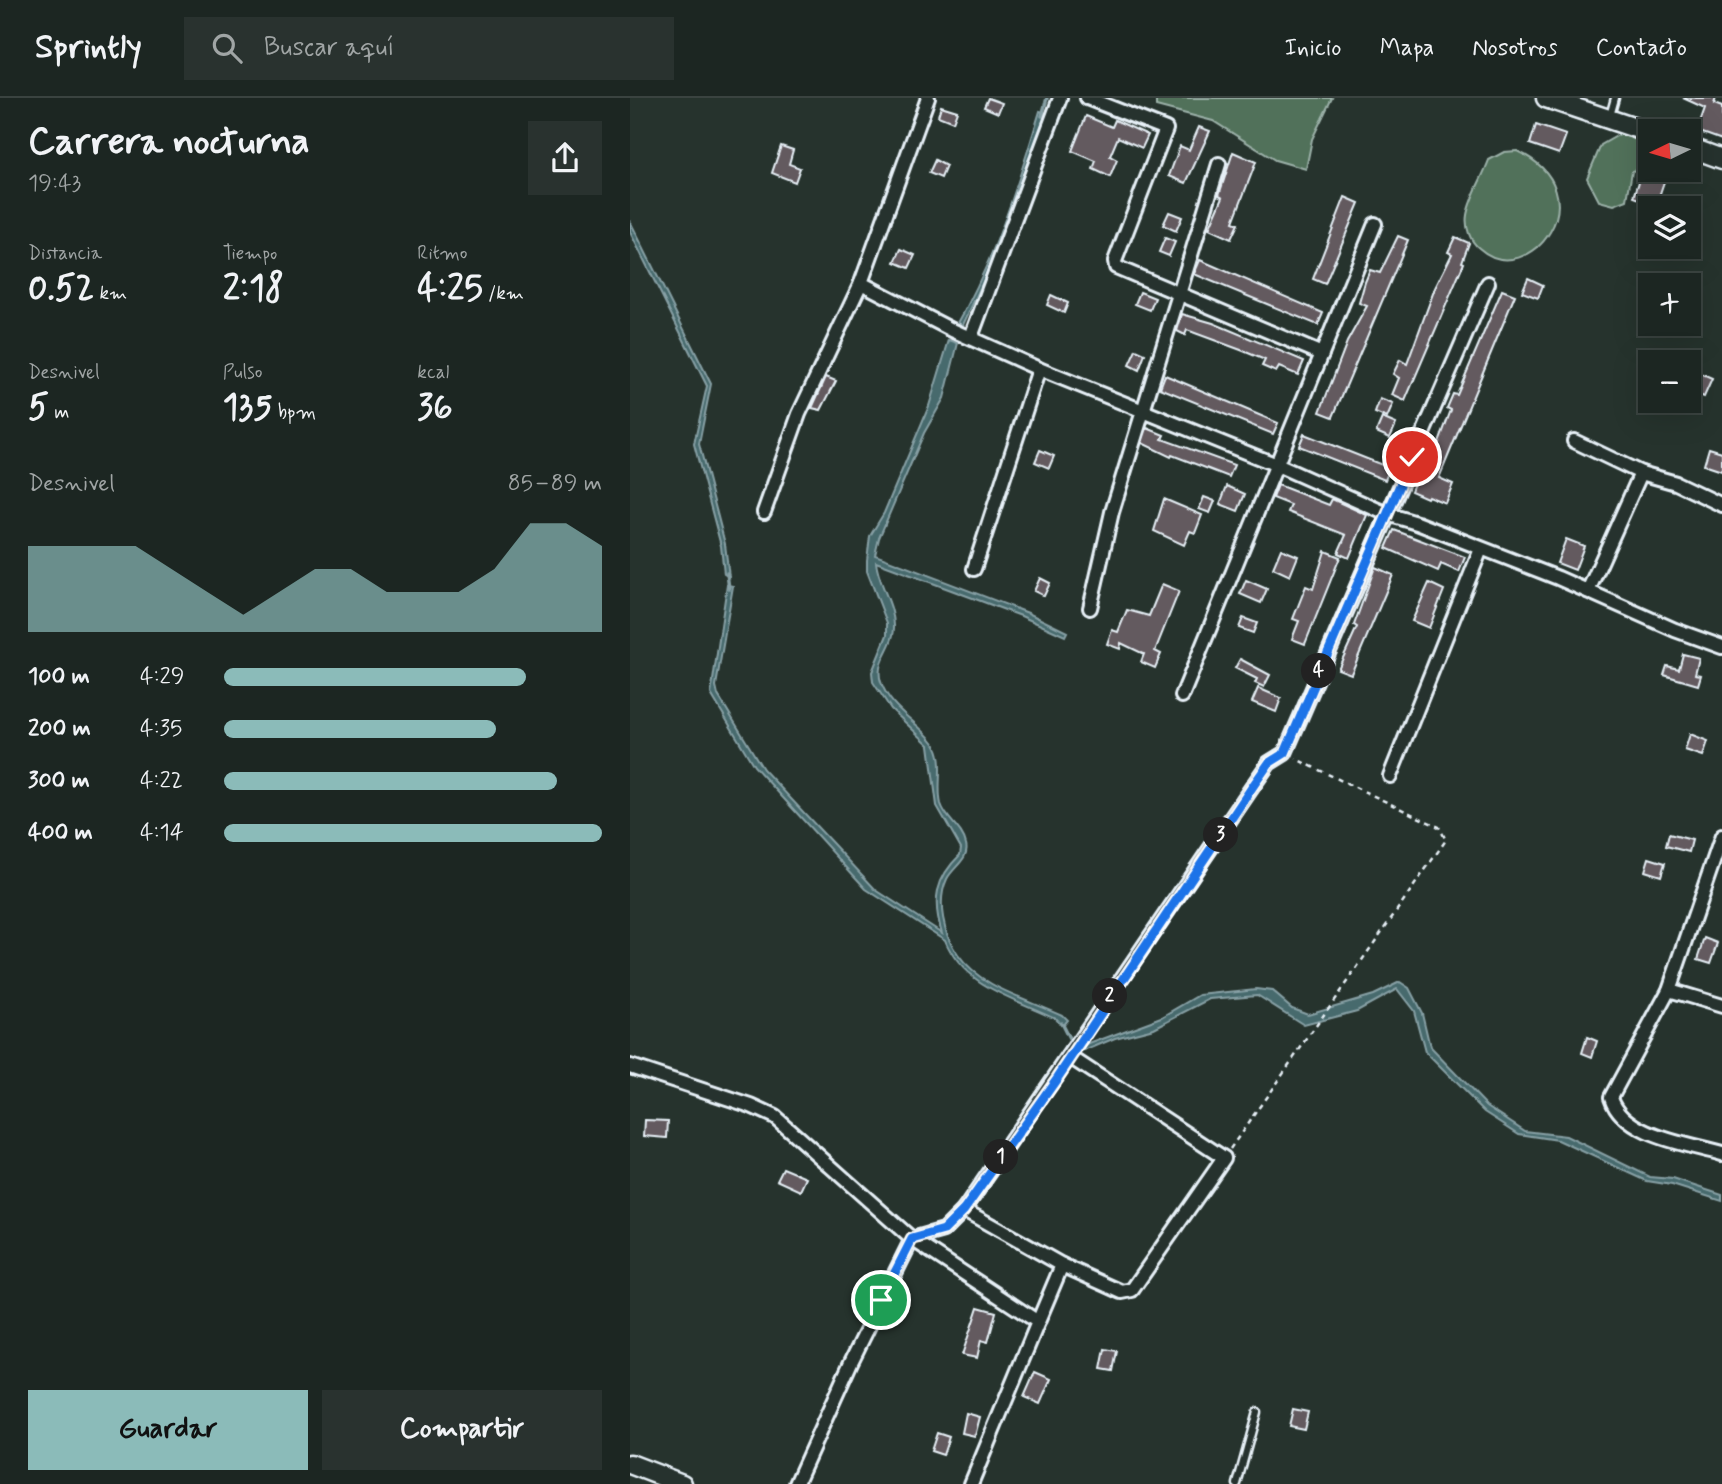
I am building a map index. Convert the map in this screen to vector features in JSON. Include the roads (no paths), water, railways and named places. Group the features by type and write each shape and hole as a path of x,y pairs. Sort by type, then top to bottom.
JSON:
{"street":[{"path":"764,512 799,414 861,283 928,98"},
{"path":"962,334 1060,98"},
{"path":"1087,98 1166,128 1115,261 1116,267 1179,296 1322,354"},
{"path":"1546,98 1638,129"},
{"path":"1701,151 1722,159"},
{"path":"1090,608 1112,512 1219,164"},
{"path":"1182,696 1375,224"},
{"path":"861,283 962,334 1143,413 1277,465 1387,514 1417,523 1722,647"},
{"path":"796,1484 851,1362 912,1239 944,1230 964,1210 1269,763 1285,753 1488,283"},
{"path":"974,569 1039,369"},
{"path":"1574,441 1641,473 1676,483 1722,505"},
{"path":"1588,591 1641,473"},
{"path":"1390,776 1481,549"},
{"path":"1722,836 1669,990 1611,1097 1614,1107 1623,1117 1648,1132 1722,1154"},
{"path":"1669,990 1722,1006"},
{"path":"964,1210 1062,1265 1122,1293 1132,1290 1224,1157 1073,1052"},
{"path":"630,1066 751,1106 775,1117 912,1239 1038,1322"},
{"path":"971,1484 1062,1265"},
{"path":"630,1464 682,1484"}],"lane":[{"path":"1609,120 1615,98"},
{"path":"1237,1484 1258,1412"}],"water":[{"path":"1040,111 1046,113 1004,236 963,325 958,323 995,246"},
{"path":"630,221 711,384 699,444 725,544 729,577 724,574 721,546 694,444 707,386 630,232"},
{"path":"949,340 958,343 944,398 924,433 879,538 875,555 1028,613 1067,632 1065,636 1021,616 876,562 894,619 891,642 880,667 881,682 891,700 927,734 937,749 941,804 966,844 966,854 947,879 942,898 945,928 953,947 979,976 1005,991 1062,1015 1067,1020 1062,1026 1055,1018 1007,997 977,980 964,969 945,940 866,889 754,766 711,694 727,585 733,586 716,686 718,695 763,769 876,890 942,933 937,911 938,891 945,873 960,855 961,848 937,806 929,745 891,709 873,682 872,672 887,635 887,623 867,571 867,560 870,536 884,513 929,406"},
{"path":"1400,982 1409,988 1422,1013 1430,1047 1487,1106 1525,1131 1566,1136 1650,1177 1673,1179 1722,1195 1722,1201 1672,1185 1647,1181 1558,1140 1519,1134 1485,1112 1425,1052 1414,1011 1397,989 1357,1011 1304,1025 1257,995 1210,999 1154,1028 1115,1038 1077,1054 1078,1048 1162,1017 1200,995 1256,989 1272,991 1292,1008 1308,1014 1373,995"}],"waterway":[{"path":"1042,116 1047,98"},
{"path":"727,573 729,589"},
{"path":"1061,1023 1072,1045"}]}
